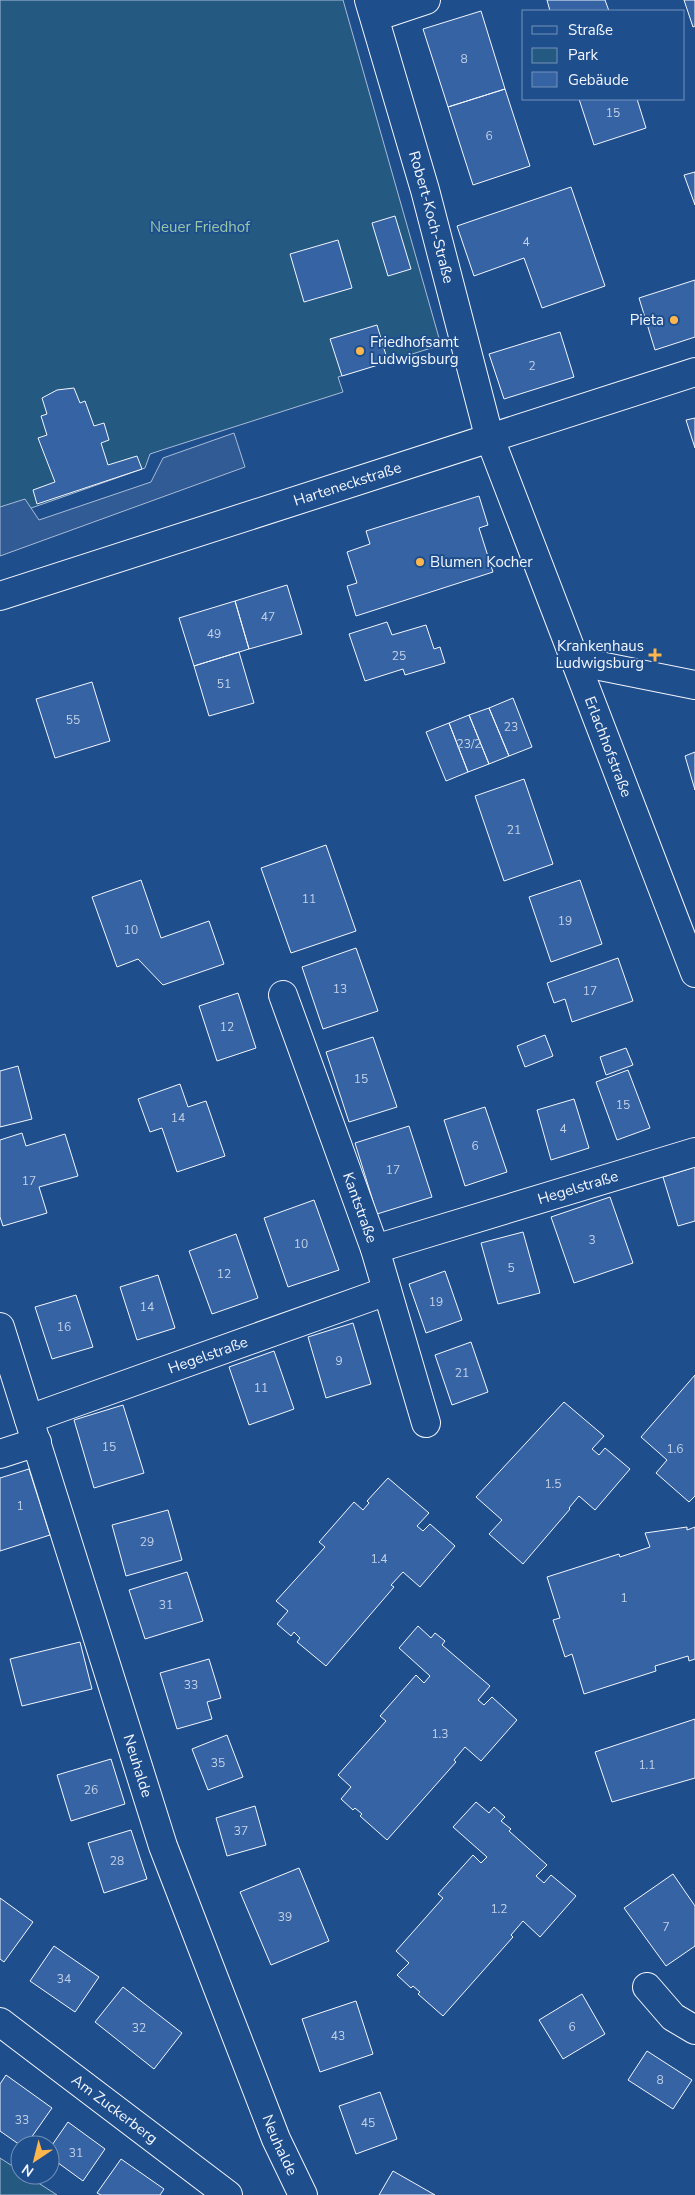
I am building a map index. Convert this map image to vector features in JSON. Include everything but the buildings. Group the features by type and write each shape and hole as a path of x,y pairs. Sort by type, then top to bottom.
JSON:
{"street":[{"path":"372,8 426,0"},
{"name":"Robert-Koch-Straße","path":"372,8 424,190 489,436"},
{"name":"Harteneckstraße","path":"0,596 489,436 695,372"},
{"name":"Erlachhofstraße","path":"489,436 695,973"},
{"path":"575,661 695,685"},
{"name":"Kantstraße","path":"283,995 375,1249 426,1423"},
{"name":"Hegelstraße","path":"375,1249 695,1152"},
{"name":"Hegelstraße","path":"0,1454 33,1430 386,1291"},
{"name":"Neuhalde","path":"0,1327 163,1846 276,2139 303,2195"},
{"path":"647,1987 673,2017 695,2030"},
{"name":"Am Zuckerberg","path":"0,2022 228,2195"}],"green space":[{"name":"Neuer Friedhof","path":"0,0 343,0 441,345 338,377 343,392 150,454 145,468 0,519"},
{"path":"0,2158 10,2164 10,2185 42,2185 57,2195 0,2195"}],"shaded area":[{"path":"234,433 245,467 0,556 0,507 25,499 39,520 151,482 163,458"}],"place":[{"name":"Pieta","path":"674,320"},
{"name":"Friedhofsamt Ludwigsburg","path":"360,351"},
{"name":"Blumen Kocher","path":"420,562"},
{"name":"Krankenhaus Ludwigsburg","path":"655,655"}]}
